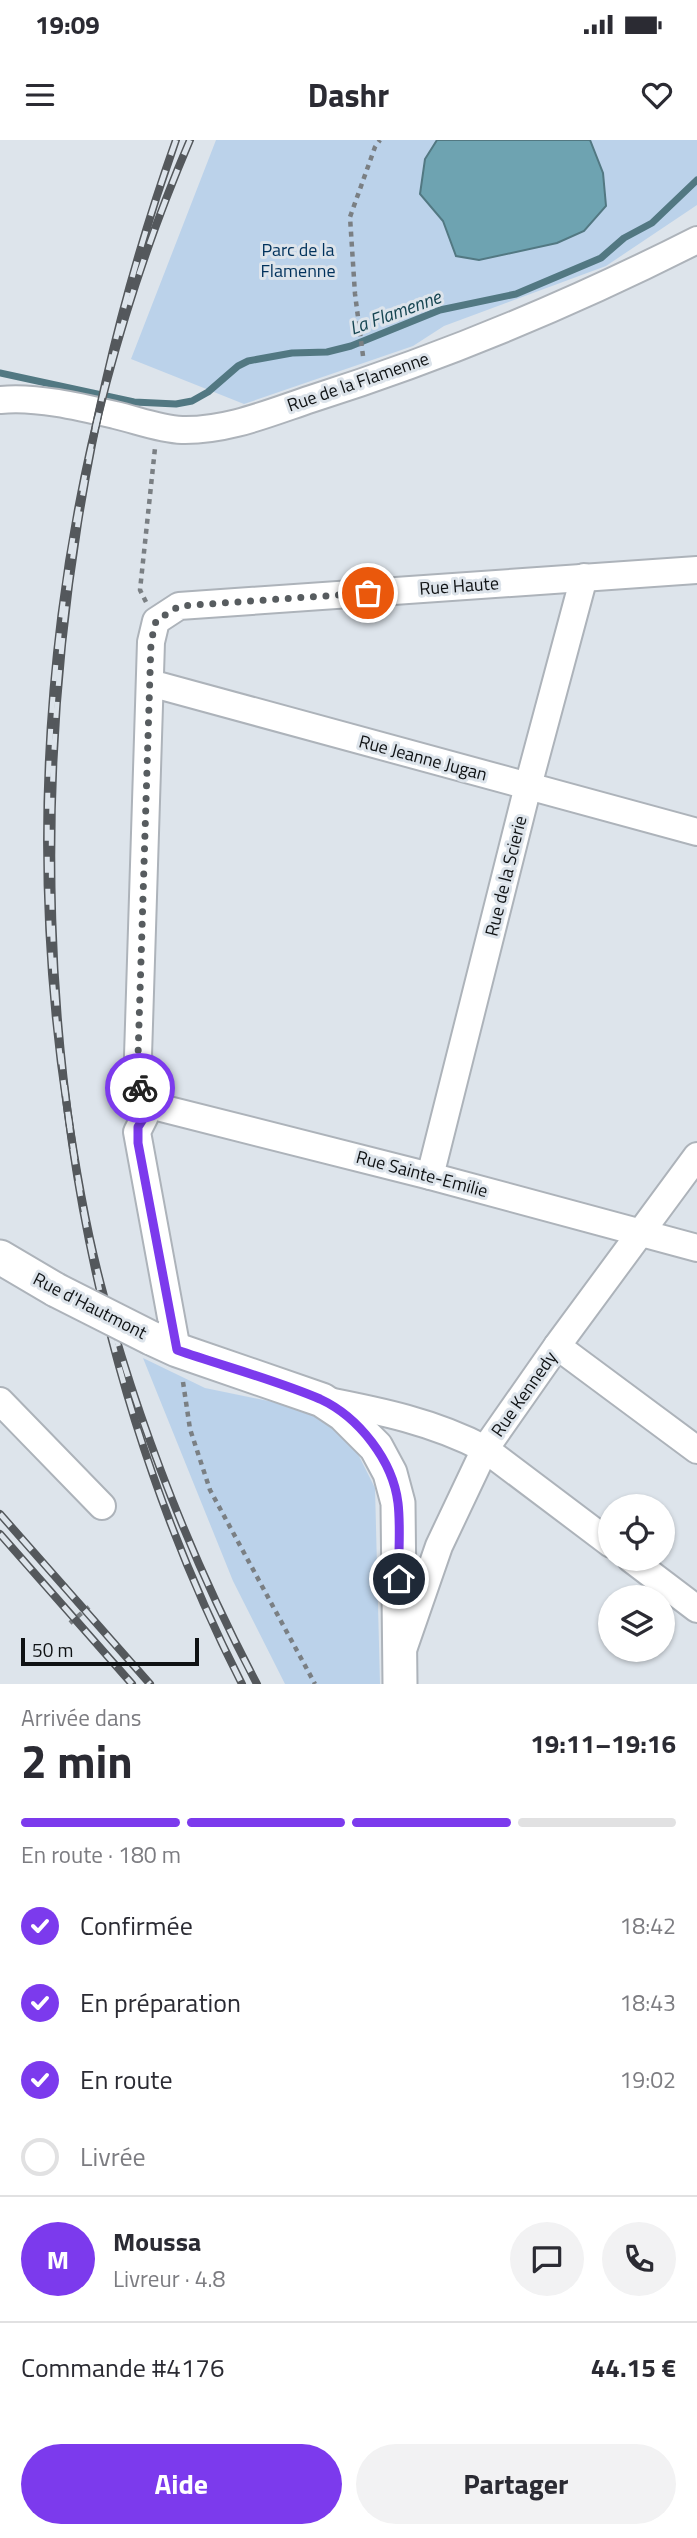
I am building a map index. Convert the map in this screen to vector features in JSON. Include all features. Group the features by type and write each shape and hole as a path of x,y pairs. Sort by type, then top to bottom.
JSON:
{"street":[{"name":"Rue de la Flamenne","path":"0,400 54,403 182,430 248,421 368,381 539,314 622,278 697,240"},
{"name":"Rue Haute","path":"156,621 179,606 697,570"},
{"name":"Rue de la Scierie","path":"430,1176 528,786 584,577"},
{"path":"156,621 151,642 138,1056 138,1077 145,1116 138,1127 138,1143 164,1344"},
{"name":"Rue Jeanne Jugan","path":"150,683 697,832"},
{"name":"Rue Sainte-Emilie","path":"145,1107 158,1107 430,1176 697,1248"},
{"name":"Rue Kennedy","path":"400,1672 439,1546 485,1449 697,1156"},
{"name":"Rue d'Hautmont","path":"0,1257 56,1290 164,1344 322,1400 362,1431 376,1447 390,1473 398,1503 400,1672"},
{"path":"557,1346 697,1450"},
{"path":"322,1400 397,1414 485,1449 598,1534"},
{"path":"0,1401 102,1506"},
{"path":"647,1571 697,1609"}],"path":[{"path":"362,351 350,217 375,147 380,140"},
{"path":"156,621 140,590 158,426"},
{"path":"164,1344 210,1490 315,1684"},
{"path":"70,1623 89,1607"}],"green space":[{"name":"Parc de la Flamenne","path":"216,140 697,140 697,205 606,266 444,326 413,346 244,404 131,359"},
{"path":"143,1358 205,1388 308,1409 340,1431 358,1454 375,1488 380,1684 285,1684 233,1581"}],"shaded area":[{"path":"437,140 590,140 603,173 606,206 584,231 557,243 479,260 456,256 443,221 420,194 425,159"}],"waterway":[{"name":"La Flamenne","path":"0,373 134,402 176,404 192,401 248,361 292,353 327,352 351,346 440,310 516,294 601,258 624,238 652,223 697,180"}],"railway":[{"path":"176,140 118,329 78,523 56,720 52,919 68,1117 105,1312 162,1502 242,1684"},
{"path":"190,140 145,255 109,374 81,494 61,615 50,738 47,861 53,984 67,1107 82,1202 98,1273 134,1396 170,1494 211,1590 257,1684"},
{"path":"0,1514 150,1684"},
{"path":"0,1534 132,1684"}],"way so far":[{"path":"140,1088 138,1056 151,642 156,621 179,606 368,593"}],"route":[{"path":"140,1088 145,1116 138,1127 138,1143 177,1350 322,1400 362,1431 376,1447 390,1473 398,1503 399,1579"}]}
